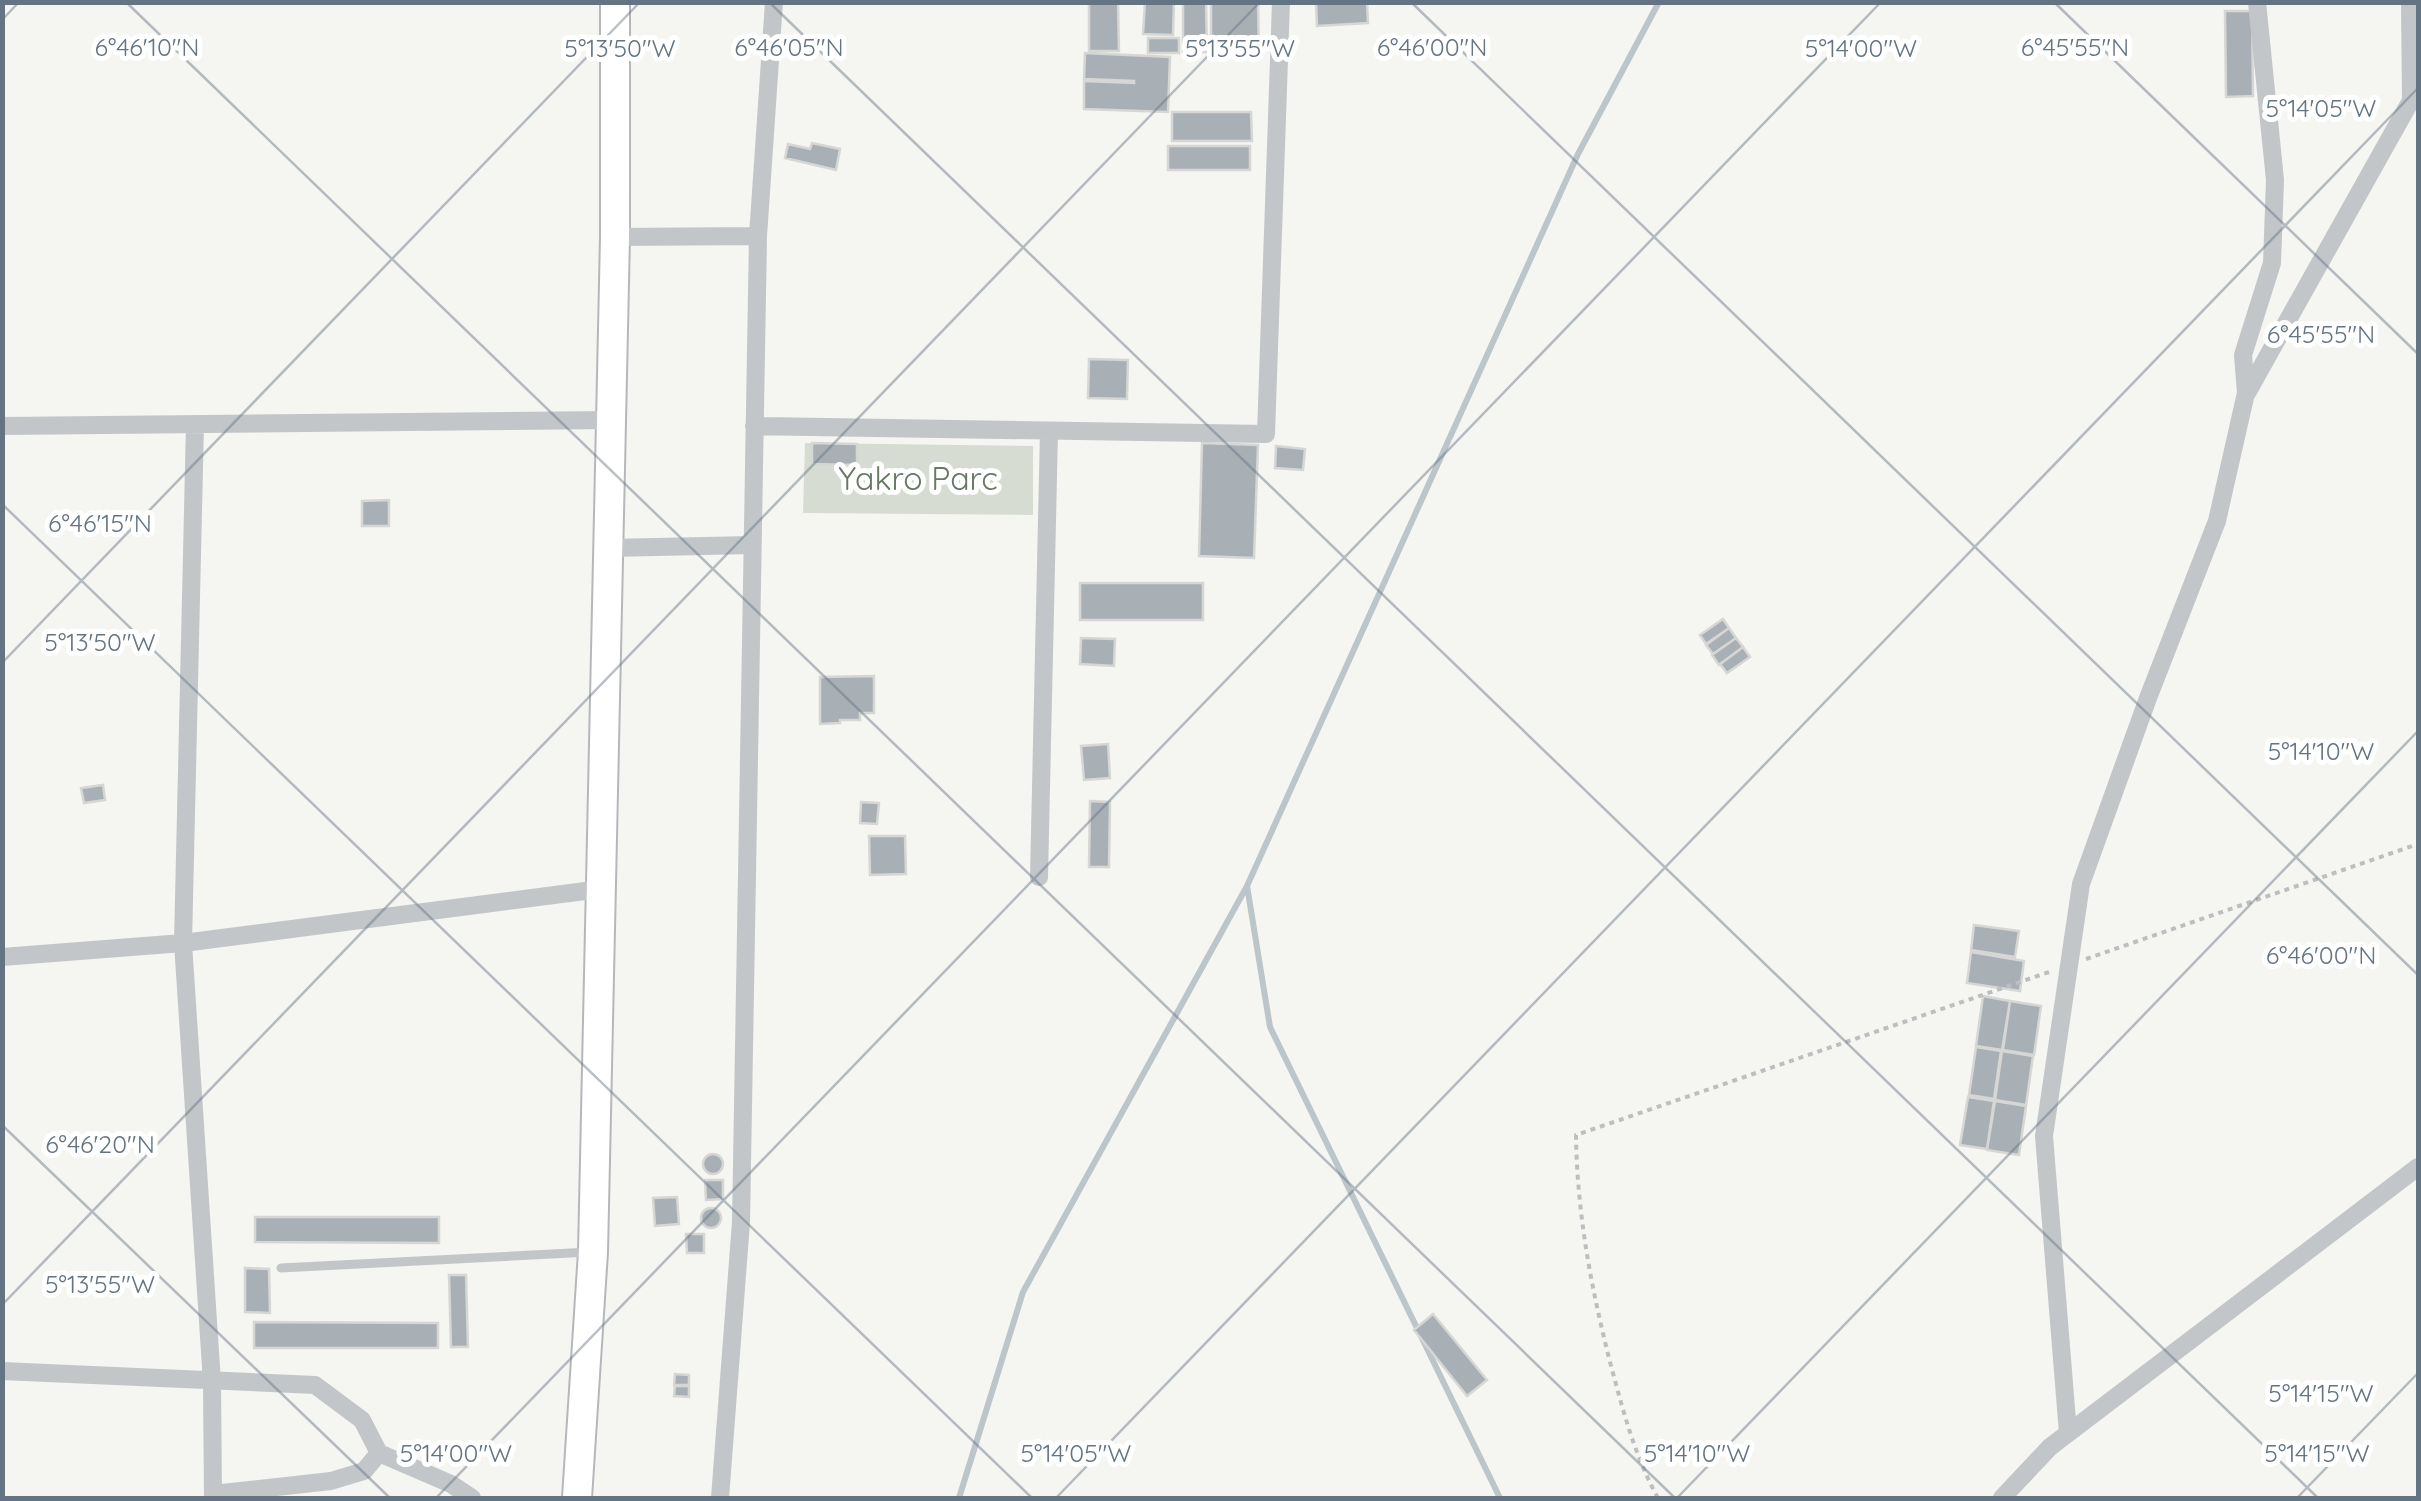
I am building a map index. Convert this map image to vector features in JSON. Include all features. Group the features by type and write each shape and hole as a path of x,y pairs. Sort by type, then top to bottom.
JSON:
{"highway":[{"path":"577,1498 593,1252 615,237 615,2"}],"street":[{"path":"720,1498 741,1222 758,236 774,2"},
{"path":"754,426 1266,434 1281,2"},
{"path":"2246,393 2242,355 2272,263 2275,180 2257,2"},
{"path":"2068,1434 2044,1136 2082,884 2148,698 2217,522 2246,393 2415,94 2410,2"},
{"path":"615,237 758,236"},
{"path":"2,426 611,420"},
{"path":"195,424 183,944 212,1382 213,1496 331,1481 364,1471 379,1454"},
{"path":"1040,877 1049,431"},
{"path":"608,548 752,545"},
{"path":"2,957 183,944 602,889"},
{"path":"2002,1498 2050,1447 2418,1167"},
{"path":"2,1371 316,1385 362,1420 379,1454 451,1484 472,1498"}],"lane":[{"path":"281,1268 593,1252"}],"path":[{"path":"2082,960 2418,844"},
{"path":"1658,1498 1628,1430 1598,1312 1577,1182 1576,1135 2063,967"}],"green space":[{"name":"Yakro Parc","path":"805,443 1033,446 1033,515 803,513"}],"building":[{"path":"1089,2 1118,2 1119,51 1089,51"},
{"path":"1145,2 1174,2 1173,35 1143,34"},
{"path":"1183,2 1206,2 1207,52 1183,52"},
{"path":"1211,2 1258,2 1259,53 1211,53"},
{"path":"1316,2 1367,2 1368,23 1317,26"},
{"path":"2225,11 2252,11 2253,96 2226,97"},
{"path":"1148,38 1179,38 1179,53 1148,53"},
{"path":"1085,53 1170,57 1168,112 1084,109 1084,81 1134,83 1084,79"},
{"path":"1172,112 1251,112 1252,141 1172,141"},
{"path":"812,143 840,149 836,170 785,158 788,144 810,149"},
{"path":"1168,146 1250,146 1250,170 1168,170"},
{"path":"1089,359 1128,360 1127,399 1088,398"},
{"path":"812,443 857,444 857,465 812,464"},
{"path":"1202,443 1258,445 1254,558 1199,556"},
{"path":"1276,446 1305,449 1303,470 1275,468"},
{"path":"389,500 389,526 362,526 362,501"},
{"path":"1080,583 1203,583 1203,620 1080,620"},
{"path":"1723,619 1729,628 1706,644 1700,635"},
{"path":"1729,628 1736,638 1713,654 1706,645"},
{"path":"1081,638 1115,639 1114,666 1080,664"},
{"path":"1736,638 1743,647 1719,665 1712,655"},
{"path":"1743,647 1750,657 1727,673 1720,664"},
{"path":"874,676 874,713 860,713 860,720 820,724 820,677"},
{"path":"1108,744 1110,778 1084,780 1081,746"},
{"path":"103,785 105,800 84,803 81,788"},
{"path":"1090,801 1110,802 1109,867 1089,867"},
{"path":"861,802 879,803 877,824 860,823"},
{"path":"869,836 905,836 906,874 870,875"},
{"path":"1974,925 2019,931 2015,957 1971,950"},
{"path":"1971,952 2024,961 2020,991 1967,983"},
{"path":"1983,996 2010,1001 2002,1050 1976,1046"},
{"path":"2010,1001 2041,1006 2034,1055 2003,1050"},
{"path":"1976,1047 2001,1051 1994,1099 1969,1095"},
{"path":"2002,1051 2033,1056 2026,1105 1995,1100"},
{"path":"1968,1097 1994,1101 1987,1149 1960,1145"},
{"path":"1995,1101 2026,1106 2019,1155 1987,1150"},
{"path":"713,1154 723,1164 713,1174 703,1164"},
{"path":"705,1180 723,1180 723,1199 706,1200"},
{"path":"677,1197 679,1224 655,1226 653,1198"},
{"path":"711,1208 721,1218 711,1228 701,1218"},
{"path":"255,1217 439,1217 439,1243 255,1242"},
{"path":"686,1234 704,1234 704,1253 687,1253"},
{"path":"245,1268 269,1269 270,1313 245,1312"},
{"path":"449,1275 466,1275 468,1347 451,1347"},
{"path":"1433,1314 1487,1380 1467,1396 1414,1330"},
{"path":"254,1322 438,1323 438,1348 254,1348"},
{"path":"675,1374 689,1375 689,1385 674,1385"},
{"path":"675,1386 689,1386 689,1397 674,1396"}],"waterway":[{"path":"959,1498 1023,1292 1247,886 1578,154 1659,2"},
{"path":"1247,886 1270,1027 1500,1498"}]}
